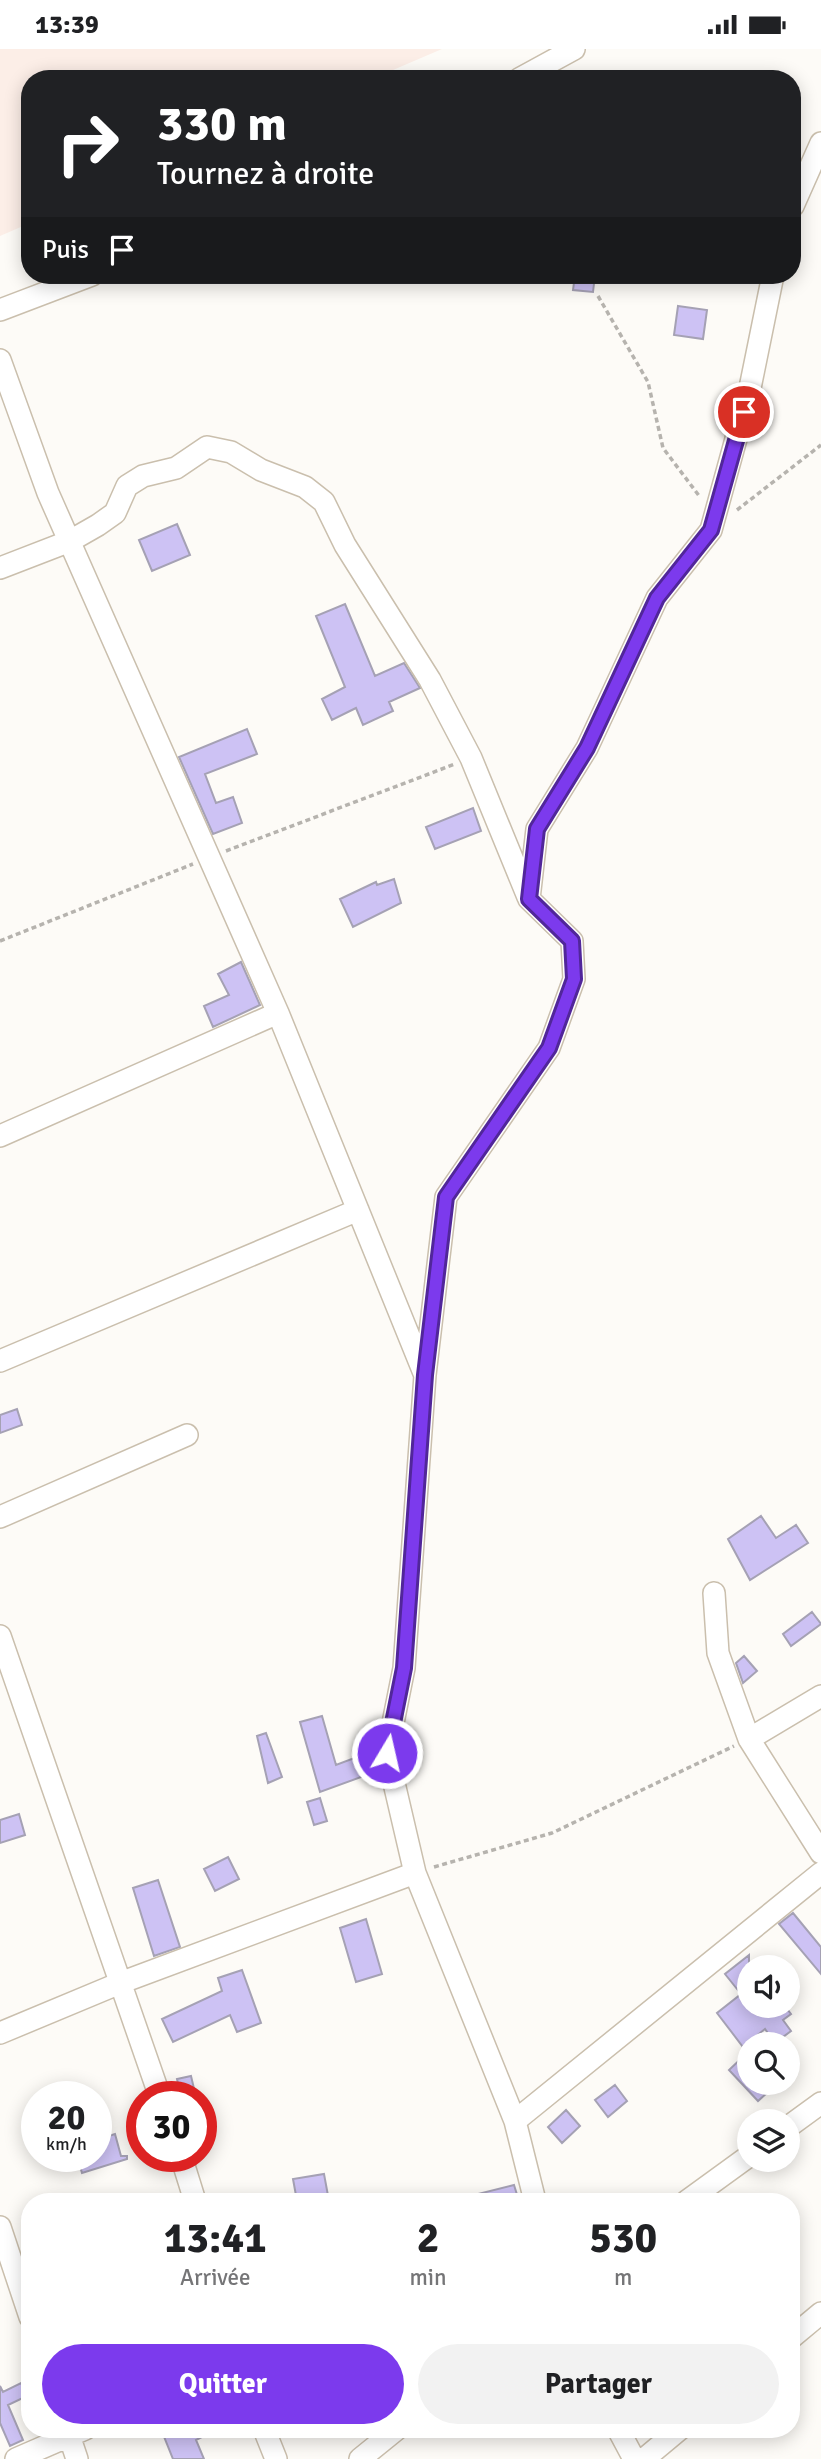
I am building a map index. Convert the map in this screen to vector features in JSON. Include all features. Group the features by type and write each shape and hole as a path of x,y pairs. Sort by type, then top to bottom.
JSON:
{"street":[{"path":"536,70 574,49"},
{"path":"801,188 821,143"},
{"path":"0,310 68,284"},
{"path":"529,899 537,829 587,748 657,598 711,530 750,388 771,284"},
{"path":"0,360 48,493 278,1013 425,1375"},
{"path":"0,568 70,541 115,513 127,486 143,476 176,468 207,447 231,452 261,470 304,487 324,502 345,545 430,680 471,758 529,899 572,941 574,979 549,1048 446,1197 425,1375 404,1668 387,1753 415,1873 515,2121 533,2193"},
{"path":"0,1136 278,1013"},
{"path":"0,1361 358,1210"},
{"path":"0,1517 187,1435"},
{"path":"714,1593 718,1653 749,1739 821,1853"},
{"path":"0,1636 154,2081"},
{"path":"749,1739 821,1696"},
{"path":"0,2033 120,1983 415,1873"},
{"path":"515,2121 821,1873"},
{"path":"800,2118 821,2103"},
{"path":"698,2193 737,2165"},
{"path":"186,2172 193,2193"},
{"path":"0,2227 21,2290"},
{"path":"800,2330 821,2313"},
{"path":"16,2459 60,2438"},
{"path":"75,2438 77,2459"},
{"path":"268,2438 276,2459"},
{"path":"360,2459 386,2438"},
{"path":"623,2438 634,2459"},
{"path":"644,2459 669,2438"}],"path":[{"path":"598,296 648,382 663,448 698,490 701,501"},
{"path":"711,530 821,445"},
{"path":"0,941 210,857 471,758"},
{"path":"415,1873 552,1833 682,1774 749,1739"}],"shaded area":[{"path":"0,49 442,49 393,70 21,70 21,227 0,236"}],"building":[{"path":"574,284 594,284 593,292 573,290"},
{"path":"678,306 707,310 703,339 674,335"},
{"path":"177,524 190,555 152,571 139,540"},
{"path":"345,604 375,676 404,663 420,688 389,702 393,711 363,725 356,708 332,720 322,699 345,687 316,616"},
{"path":"247,729 257,754 205,774 216,803 233,797 242,823 213,834 179,757"},
{"path":"473,808 481,831 435,849 426,827"},
{"path":"394,879 401,903 353,927 340,899 376,882 377,885"},
{"path":"241,962 260,1005 213,1027 204,1006 229,995 218,974"},
{"path":"17,1409 22,1425 0,1433 0,1415"},
{"path":"761,1516 776,1538 796,1525 808,1543 750,1580 728,1539"},
{"path":"812,1612 821,1624 791,1646 783,1634"},
{"path":"744,1656 757,1671 743,1683 736,1663"},
{"path":"322,1716 336,1765 365,1754 372,1773 320,1792 300,1722"},
{"path":"266,1733 282,1777 268,1783 257,1736"},
{"path":"320,1798 327,1821 314,1825 307,1802"},
{"path":"19,1814 25,1835 0,1843 0,1820"},
{"path":"228,1857 239,1879 215,1891 204,1869"},
{"path":"158,1880 180,1947 154,1956 133,1888"},
{"path":"793,1913 821,1947 821,1974 779,1924"},
{"path":"366,1919 382,1974 356,1982 340,1928"},
{"path":"737,1964 737,1989 725,1974"},
{"path":"242,1970 261,2023 237,2032 230,2015 173,2042 162,2019 222,1991 218,1978"},
{"path":"737,1997 737,2018 786,2018 783,2020 791,2031 767,2032 765,2029 761,2032 737,2032 737,2039 717,2013"},
{"path":"737,2062 737,2079 729,2070"},
{"path":"191,2076 192,2081 177,2081"},
{"path":"615,2085 627,2101 608,2117 595,2100"},
{"path":"752,2095 765,2095 758,2101"},
{"path":"566,2110 580,2126 562,2143 548,2127"},
{"path":"115,2134 121,2156 126,2156 126,2159 112,2164 112,2135"},
{"path":"324,2174 328,2193 296,2193 293,2179"},
{"path":"514,2185 516,2193 482,2193"},
{"path":"21,2383 21,2399 8,2405 23,2440 10,2446 0,2423 0,2386 3,2392"},
{"path":"165,2438 200,2438 196,2440 204,2459 173,2459"}],"route":[{"path":"387,1753 404,1668 425,1375 446,1197 549,1048 574,979 572,941 529,899 537,829 587,748 657,598 711,530 744,412"}]}
